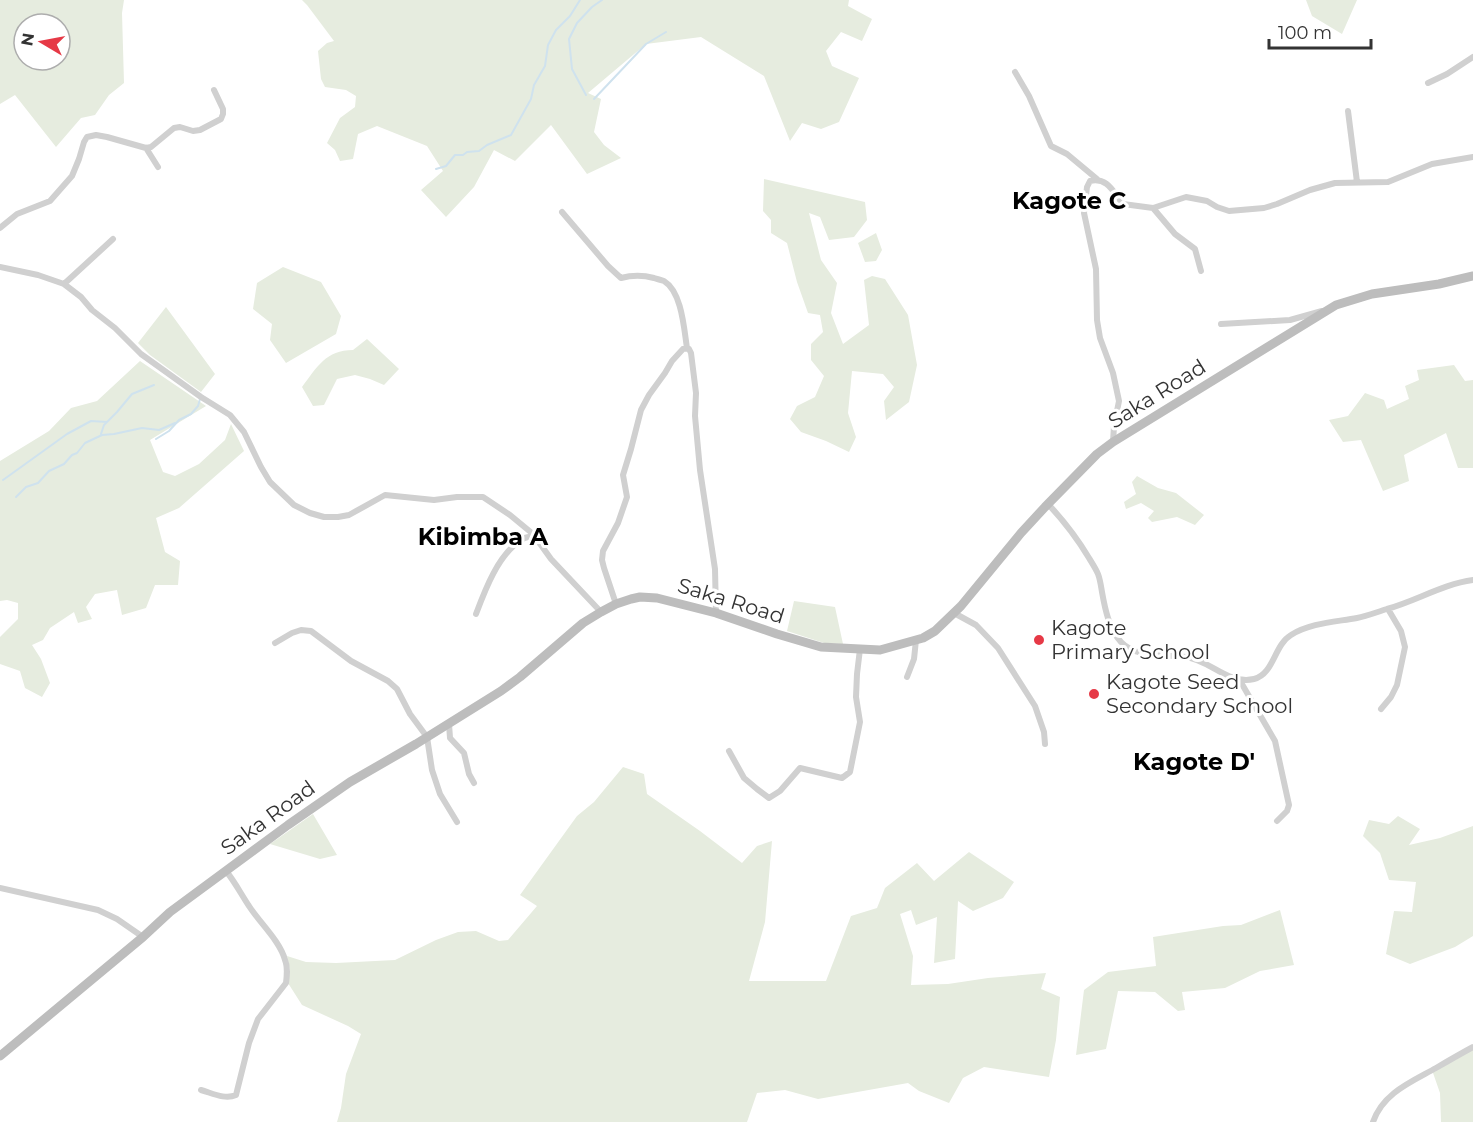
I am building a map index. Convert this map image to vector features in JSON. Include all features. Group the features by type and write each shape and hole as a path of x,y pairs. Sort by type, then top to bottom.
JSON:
{"main road":[{"name":"Saka Road","path":"0,1056 170,912 350,782 501,691 584,623 616,604 640,597 657,598 716,613 821,647 886,649 916,640 935,631 961,606 1021,533 1097,454 1113,442 1336,305 1372,294 1439,284 1473,276"}],"street":[{"path":"1428,83 1473,57"},
{"path":"1015,72 1052,146 1067,154 1097,179 1106,182 1124,204 1153,208 1186,197 1207,201 1229,211 1264,208 1335,183 1388,182 1432,164 1473,157"},
{"path":"0,228 17,214 50,201 72,176 87,137 96,135 107,137 146,148 151,147 174,128 200,130 221,119 223,114 214,90"},
{"path":"1348,111 1357,182"},
{"path":"146,148 158,167"},
{"path":"1097,179 1090,181 1087,187 1084,213 1096,269 1097,320 1100,338 1113,373 1119,401 1113,442"},
{"path":"1153,208 1175,234 1195,249 1201,271"},
{"path":"562,212 621,278 647,276 665,282 679,303 687,348 691,353 696,393 695,416 700,470 715,569 716,613"},
{"path":"64,284 113,239"},
{"path":"0,267 38,275 64,284 81,297 92,310 115,328 141,354 230,415 244,432 270,482 294,505 309,513 324,517 338,517 349,515 385,495 434,500 483,497 510,514 534,536 551,559 601,612"},
{"path":"1221,324 1290,320 1325,311"},
{"path":"616,604 602,560 603,551 618,523 627,497 622,475 641,411 649,395 672,361 683,349 687,348"},
{"path":"1048,504 1066,523 1099,575 1104,604 1112,629 1122,643 1133,650 1157,656 1186,657 1197,660 1239,679 1252,679 1264,673 1282,642 1296,632 1328,622 1357,618 1388,609 1459,582 1473,580"},
{"path":"476,614 492,577 504,557 523,538 534,536"},
{"path":"1381,709 1391,697 1396,685 1405,647 1401,631 1388,609"},
{"path":"954,613 976,625 999,649 1035,706 1044,732 1045,744"},
{"path":"275,643 292,633 301,630 311,631 351,661 388,681 397,689 410,714 427,737 432,770 440,794 457,822"},
{"path":"907,676 914,659 916,640"},
{"path":"729,751 744,778 769,798 780,791 800,768 842,778 850,772 860,722 856,686 860,649"},
{"path":"1239,679 1275,741 1289,805 1287,811 1277,821"},
{"path":"449,724 450,738 464,753 469,774 474,783"},
{"path":"201,1090 226,1097 236,1095 249,1042 258,1019 286,983 287,977 285,957 226,871"},
{"path":"0,888 98,910 117,919 143,937"},
{"path":"1372,1122 1384,1102 1394,1093 1412,1080 1473,1047"}],"shaded area":[{"path":"0,0 124,0 122,13 124,83 109,95 95,115 81,118 56,147 15,95 0,104"},
{"path":"302,0 849,0 848,6 872,19 862,41 841,32 826,51 832,66 859,78 839,122 821,129 802,123 790,141 764,76 701,37 646,44 588,93 601,99 594,132 604,145 621,158 587,174 551,125 515,161 494,150 474,187 446,217 421,190 443,171 427,146 377,126 358,134 353,159 340,161 335,150 327,143 340,118 355,107 356,96 346,90 325,87 321,79 318,51 327,43 334,41"},
{"path":"1306,0 1357,0 1342,34 1312,16"},
{"path":"764,179 865,202 867,220 854,237 829,240 820,217 809,213 821,260 837,283 831,313 843,344 869,325 864,280 872,276 885,279 908,315 917,365 909,402 886,420 884,401 894,387 883,374 852,371 848,413 856,437 849,452 801,432 790,419 797,406 815,397 824,376 811,360 811,344 823,332 820,315 808,313 787,243 771,233 771,220 763,211"},
{"path":"876,233 882,250 876,261 865,262 858,243"},
{"path":"283,267 321,282 341,316 336,334 286,363 270,340 272,324 253,309 257,283"},
{"path":"166,307 215,374 201,392 150,355 138,343"},
{"path":"367,339 399,369 384,385 355,375 337,379 324,405 313,406 302,387 312,373 329,356 353,350"},
{"path":"140,361 206,406 150,440 163,472 175,476 199,464 225,440 231,424 244,451 179,508 156,518 165,552 180,561 178,585 155,585 146,608 122,615 117,590 95,594 86,607 92,619 78,623 74,612 50,628 43,640 32,645 41,659 50,683 42,697 25,688 20,671 0,664 0,637 18,619 18,603 0,601 0,461 49,431 71,408 97,401"},
{"path":"1454,365 1465,381 1473,380 1473,468 1458,468 1446,433 1404,455 1409,481 1383,491 1361,440 1343,442 1329,420 1348,416 1365,393 1384,400 1387,409 1409,399 1405,386 1419,380 1417,370"},
{"path":"1137,476 1158,488 1176,493 1204,515 1195,525 1177,517 1152,522 1148,518 1154,511 1141,503 1126,509 1124,502 1136,494 1132,482"},
{"path":"794,601 835,607 843,644 824,643 787,631"},
{"path":"623,767 644,774 647,794 742,863 757,846 772,841 765,922 749,981 826,981 851,916 877,908 885,888 917,863 934,881 969,852 1014,882 1003,898 973,911 958,901 955,959 934,963 937,917 916,925 911,910 900,914 913,956 911,985 948,984 1046,973 1041,989 1060,997 1056,1040 1049,1077 984,1067 963,1078 949,1103 919,1091 908,1083 818,1099 785,1090 757,1093 747,1122 337,1122 346,1074 361,1034 302,1005 288,983 290,971 287,956 306,962 395,960 458,932 476,931 499,941 508,940 537,906 520,895 577,816 594,802"},
{"path":"313,814 337,855 320,859 270,844"},
{"path":"1398,816 1420,829 1409,845 1440,838 1473,826 1473,936 1455,947 1410,964 1386,954 1394,911 1412,912 1416,882 1389,880 1380,853 1363,836 1369,820 1389,824"},
{"path":"1280,910 1294,965 1260,971 1225,988 1182,992 1185,1010 1178,1011 1155,992 1118,991 1106,1049 1076,1055 1084,990 1108,972 1156,966 1153,937 1241,925"},
{"path":"1473,1047 1473,1122 1441,1122 1440,1093 1432,1070"}],"waterway":[{"path":"436,169 446,166 455,155 479,151 511,135 531,99 534,85 545,66 548,45 556,30 570,16 580,0"},
{"path":"586,95 572,69 569,39 577,23 602,0"},
{"path":"594,99 646,44 666,32"},
{"path":"101,434 104,425 132,394 154,385"},
{"path":"156,439 169,431 179,420 191,414 198,406 200,399"},
{"path":"3,480 67,434 91,421 107,422"},
{"path":"16,497 26,487 38,483 49,471 64,464 85,443 102,435 142,428 159,430 175,423"}],"place":[{"name":"Kagote Primary School","path":"1039,640"},
{"name":"Kagote Seed Secondary School","path":"1094,694"}],"district":[{"name":"Kagote C","path":"1069,201"},
{"name":"Kibimba A","path":"483,537"},
{"name":"Kagote D'","path":"1194,762"}]}
